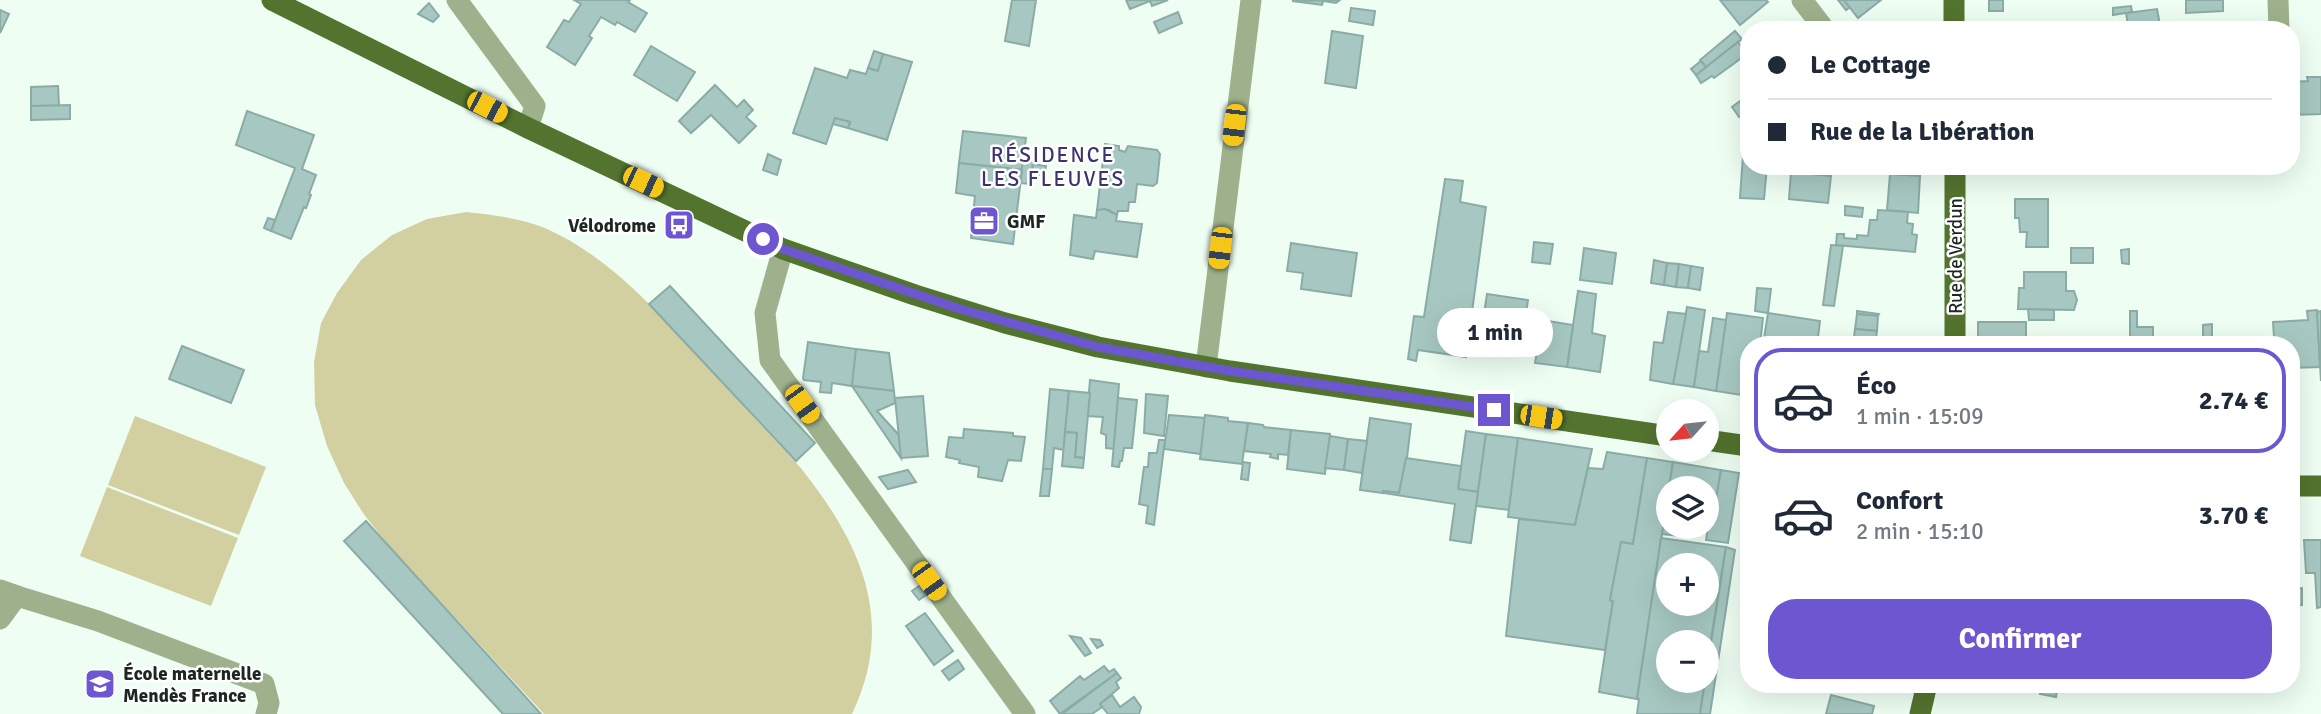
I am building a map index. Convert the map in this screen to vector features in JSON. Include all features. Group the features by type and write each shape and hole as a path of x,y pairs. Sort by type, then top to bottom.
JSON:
{"main road":[{"path":"272,0 528,128 783,249 915,295 1005,323 1098,347 1206,367 1656,434"},
{"path":"1954,0 1954,21"},
{"name":"Rue de Verdun","path":"1955,175 1955,336"},
{"path":"1719,442 1740,445"},
{"path":"2300,486 2321,486"},
{"path":"1920,714 1925,693"}],"street":[{"path":"457,0 535,106 528,128"},
{"path":"1206,367 1251,0"},
{"path":"1802,0 1818,21"},
{"path":"2278,0 2279,21"},
{"path":"783,249 765,313 770,360 1025,714"},
{"path":"0,619 8,593 98,621 264,684 269,703 266,714"}],"shaded area":[{"path":"466,212 516,219 545,228 589,253 609,268 664,320 800,467 840,524 855,553 865,583 871,614 871,646 865,679 852,714 544,714 388,545 363,513 344,483 327,446 315,405 314,362 321,323 337,293 361,260 392,235 427,219"},
{"path":"135,416 266,467 239,535 108,485"},
{"path":"107,487 238,538 211,606 80,556"}],"building":[{"path":"574,0 630,0 628,2 647,13 635,32 601,17 575,65 547,47 564,20 569,22 581,4"},
{"path":"1012,0 1036,0 1029,46 1005,41"},
{"path":"1126,0 1168,0 1152,6 1150,1 1130,9"},
{"path":"1340,0 1336,3 1323,1 1322,5 1292,1"},
{"path":"1720,0 1768,2 1745,21 1740,21 1740,25"},
{"path":"1838,0 1844,0 1850,7 1846,10"},
{"path":"1844,0 1881,0 1858,18"},
{"path":"1989,0 2003,0 2003,11 1989,11"},
{"path":"2186,0 2223,0 2223,11 2186,13"},
{"path":"429,3 439,16 433,22 418,14"},
{"path":"2131,6 2132,12 2113,15 2113,8"},
{"path":"1351,8 1375,11 1373,25 1349,21"},
{"path":"2157,9 2159,21 2127,21 2126,13"},
{"path":"0,10 9,14 0,33"},
{"path":"1178,12 1182,23 1159,33 1154,22"},
{"path":"1332,31 1363,36 1356,88 1325,83"},
{"path":"1735,31 1740,37 1740,41 1706,67 1700,60"},
{"path":"1738,42 1740,45 1740,59 1714,78 1712,76 1701,83 1696,75"},
{"path":"651,46 695,72 677,101 634,75"},
{"path":"874,51 883,54 878,71 868,68"},
{"path":"883,54 912,62 887,140 848,128 850,122 835,118 826,144 793,133 815,68 847,78 850,70 866,74 868,68 878,71"},
{"path":"1701,61 1706,67 1696,75 1691,69"},
{"path":"2307,77 2321,77 2321,114 2300,115 2300,81 2308,81"},
{"path":"715,85 737,107 744,100 753,110 746,117 756,126 739,143 711,115 691,133 679,121"},
{"path":"58,86 59,106 31,106 31,87"},
{"path":"1740,101 1740,116 1739,117 1732,107"},
{"path":"70,105 70,119 31,120 31,106"},
{"path":"247,111 314,135 302,169 316,175 306,208 304,207 291,239 271,231 295,168 236,145"},
{"path":"835,118 850,122 848,128 833,124"},
{"path":"963,131 1026,138 1022,170 959,163"},
{"path":"1105,144 1119,146 1119,150 1125,152 1128,146 1157,150 1160,154 1157,183 1153,186 1137,184 1135,202 1129,202 1128,211 1118,211 1117,215 1109,210 1097,210"},
{"path":"768,154 781,160 777,175 763,170"},
{"path":"1023,159 1033,160 1031,184 1020,183"},
{"path":"959,163 1022,170 1013,244 971,238 975,196 956,193"},
{"path":"1033,164 1046,166 1044,175 1032,174"},
{"path":"1742,175 1766,175 1764,199 1740,198"},
{"path":"1791,175 1831,176 1828,203 1789,199"},
{"path":"1890,175 1920,176 1918,213 1887,210"},
{"path":"1445,179 1463,181 1460,202 1486,207 1466,357 1418,350 1416,361 1408,359 1414,316 1424,317"},
{"path":"2015,199 2048,199 2048,247 2026,247 2027,232 2020,232 2019,218 2015,218"},
{"path":"1845,206 1863,208 1862,217 1845,215"},
{"path":"1105,209 1117,215 1116,221 1142,224 1137,257 1095,251 1093,259 1070,255 1074,215 1096,218 1097,210"},
{"path":"1878,210 1908,212 1907,223 1913,224 1912,234 1917,235 1915,252 1836,245 1837,234 1844,234 1844,238 1857,239 1857,235 1868,236 1870,220 1877,220"},
{"path":"268,218 275,220 271,231 264,228"},
{"path":"1534,242 1553,244 1550,264 1532,262"},
{"path":"1291,243 1357,253 1351,296 1301,289 1303,273 1287,271"},
{"path":"1831,245 1843,246 1834,306 1823,305"},
{"path":"1584,248 1616,253 1612,284 1580,280"},
{"path":"2071,248 2093,248 2093,263 2071,263"},
{"path":"2129,249 2129,264 2122,263 2121,250"},
{"path":"1654,260 1667,263 1664,285 1651,283"},
{"path":"1667,263 1679,264 1676,287 1664,285"},
{"path":"1679,264 1691,266 1688,288 1676,287"},
{"path":"1691,266 1703,268 1700,290 1688,288"},
{"path":"2024,272 2066,272 2066,291 2074,291 2077,300 2074,310 2018,309 2019,288 2024,288"},
{"path":"670,286 815,443 796,461 649,304"},
{"path":"1757,288 1771,289 1768,313 1755,311"},
{"path":"1578,291 1596,294 1592,333 1605,336 1600,372 1567,367"},
{"path":"1487,294 1528,300 1522,341 1505,338 1506,332 1482,328"},
{"path":"1687,307 1705,310 1694,387 1673,384"},
{"path":"2028,309 2054,310 2054,320 2029,320"},
{"path":"2317,310 2320,367 2300,368 2300,336 2274,336 2273,322 2308,320 2307,311"},
{"path":"1857,311 1879,314 1857,314"},
{"path":"2130,311 2137,311 2137,327 2153,327 2153,336 2130,336"},
{"path":"2321,311 2321,381 2317,312"},
{"path":"1668,312 1686,314 1673,384 1650,380 1654,342 1663,343"},
{"path":"1727,313 1763,318 1761,336 1740,336 1740,395 1716,391"},
{"path":"1768,313 1820,321 1818,336 1764,336"},
{"path":"1857,314 1878,316 1877,331 1855,329"},
{"path":"1713,318 1726,320 1716,391 1694,387 1699,351 1708,352"},
{"path":"1542,320 1573,325 1567,367 1535,363"},
{"path":"1978,322 2026,322 2026,336 1978,336"},
{"path":"2212,324 2212,336 2203,336 2203,325"},
{"path":"1855,329 1877,331 1876,336 1854,336"},
{"path":"808,342 856,349 852,386 832,383 831,393 820,392 821,382 804,380"},
{"path":"182,346 244,370 231,403 169,379"},
{"path":"856,349 889,353 894,391 852,386"},
{"path":"1090,380 1119,384 1114,449 1106,448 1106,435 1101,433 1103,417 1087,416"},
{"path":"852,386 894,391 895,403 877,411 899,435 901,458"},
{"path":"1050,389 1069,391 1064,450 1054,448 1052,469 1043,469"},
{"path":"1069,391 1090,393 1084,458 1075,457 1077,433 1065,432"},
{"path":"1146,394 1168,396 1164,436 1144,433"},
{"path":"923,396 928,456 901,458 895,398"},
{"path":"1118,398 1137,400 1132,448 1124,448 1119,467 1112,466"},
{"path":"1169,415 1205,418 1201,454 1164,449"},
{"path":"1205,415 1248,423 1242,464 1200,459"},
{"path":"1370,418 1411,424 1399,493 1360,490"},
{"path":"1248,423 1291,430 1288,455 1278,454 1278,459 1270,457 1271,454 1244,451"},
{"path":"964,429 1013,433 1013,436 1025,437 1021,461 1008,460 1002,481 978,477 979,467 946,457 949,437 963,438"},
{"path":"1291,430 1330,434 1325,474 1287,469"},
{"path":"1466,431 1486,434 1478,492 1458,489"},
{"path":"1065,432 1077,433 1075,457 1084,458 1083,468 1062,466"},
{"path":"1486,434 1518,438 1509,510 1476,506"},
{"path":"1330,436 1348,439 1344,470 1325,468"},
{"path":"1518,438 1592,449 1575,525 1508,517"},
{"path":"1348,439 1367,441 1362,473 1344,470"},
{"path":"1159,440 1165,440 1154,525 1146,523 1148,506 1139,504 1144,467 1148,467 1149,453 1157,453"},
{"path":"1607,452 1647,458 1633,544 1621,542 1610,600 1613,601 1605,650 1506,636 1519,519 1575,525 1588,468 1603,469"},
{"path":"1406,458 1461,466 1458,489 1478,492 1471,543 1450,540 1455,504 1383,493 1399,493"},
{"path":"1647,458 1656,459 1656,462 1673,462 1671,476 1656,476 1656,539 1661,539 1659,553 1656,553 1656,574 1637,699 1599,692 1613,601 1610,600 1621,542 1633,544"},
{"path":"1243,462 1250,463 1248,480 1241,479"},
{"path":"1673,462 1721,470 1719,482 1719,476 1671,476"},
{"path":"1043,469 1052,469 1049,496 1040,496"},
{"path":"908,470 916,482 888,489 879,477"},
{"path":"1721,470 1739,473 1728,543 1706,540 1719,539"},
{"path":"366,521 541,714 503,714 344,541"},
{"path":"1661,539 1726,547 1719,590 1719,553 1659,553"},
{"path":"2304,540 2321,540 2321,607 2317,608 2315,573 2306,573"},
{"path":"1726,547 1735,550 1719,655 1719,630 1713,630 1715,616 1719,616 1719,592"},
{"path":"1656,572 1656,616 1715,616 1713,630 1656,630 1656,693 1703,693 1700,714 1637,714"},
{"path":"919,586 926,595 919,600 912,591"},
{"path":"2300,588 2302,588 2300,605"},
{"path":"925,613 953,651 934,665 906,626"},
{"path":"1070,636 1081,638 1091,653 1085,656"},
{"path":"1091,639 1100,640 1103,645 1097,648"},
{"path":"958,660 964,669 949,680 942,671"},
{"path":"1104,666 1109,672 1114,669 1117,673 1060,714 1050,701 1080,676 1084,680"},
{"path":"1117,673 1121,678 1116,682 1119,688 1100,704 1102,707 1092,714 1062,714"},
{"path":"1703,693 1713,693 1710,714 1700,714"},
{"path":"2040,693 2057,693 2056,697"},
{"path":"1112,695 1120,707 1134,697 1141,707 1139,714 1108,714 1100,704"},
{"path":"1831,695 1874,706 1872,714 1826,714"}],"place":[{"name":"GMF","path":"984,221"},
{"name":"Vélodrome","path":"679,225"},
{"name":"École maternelle Mendès France","path":"100,684"}],"district":[{"name":"RÉSIDENCE LES FLEUVES","path":"1053,167"}],"route":[{"path":"763,239 783,249 915,295 1005,323 1098,347 1230,371 1494,410"}]}
